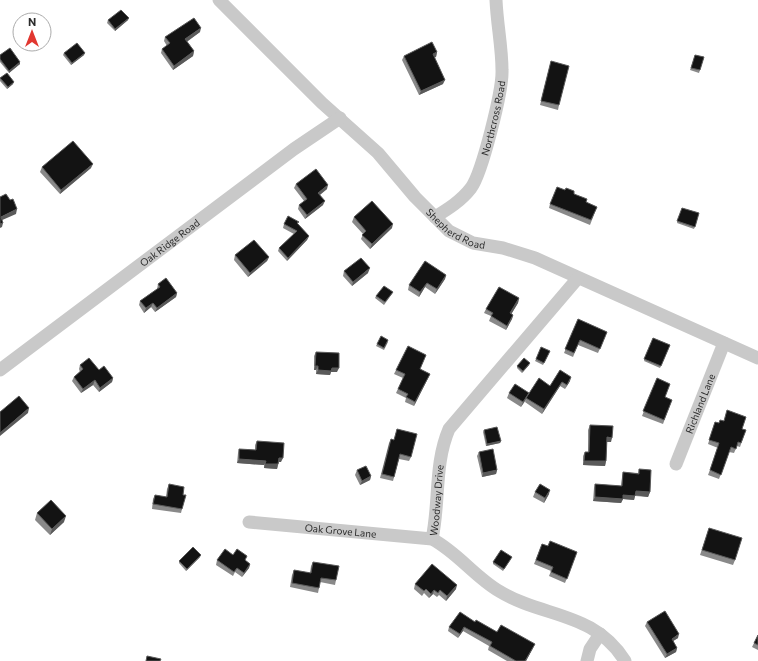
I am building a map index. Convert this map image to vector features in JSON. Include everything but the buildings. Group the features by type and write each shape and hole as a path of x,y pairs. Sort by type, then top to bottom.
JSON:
{"street":[{"name":"Shepherd Road","path":"219,0 322,103 378,154 449,231 460,238 473,243 519,253 758,358"},
{"name":"Northcross Road","path":"435,217 464,196 472,187 479,171 501,88 502,64 496,0"},
{"name":"Oak Ridge Road","path":"0,370 294,149 340,118"},
{"name":"Woodway Drive","path":"578,278 449,428 440,455 435,525 432,539 443,545 497,590 511,598 526,605 566,616 581,622 600,634 613,646 624,661"},
{"name":"Richland Lane","path":"676,464 724,343"},
{"name":"Oak Grove Lane","path":"249,522 432,539"},
{"path":"587,661 590,649 600,634"}]}
